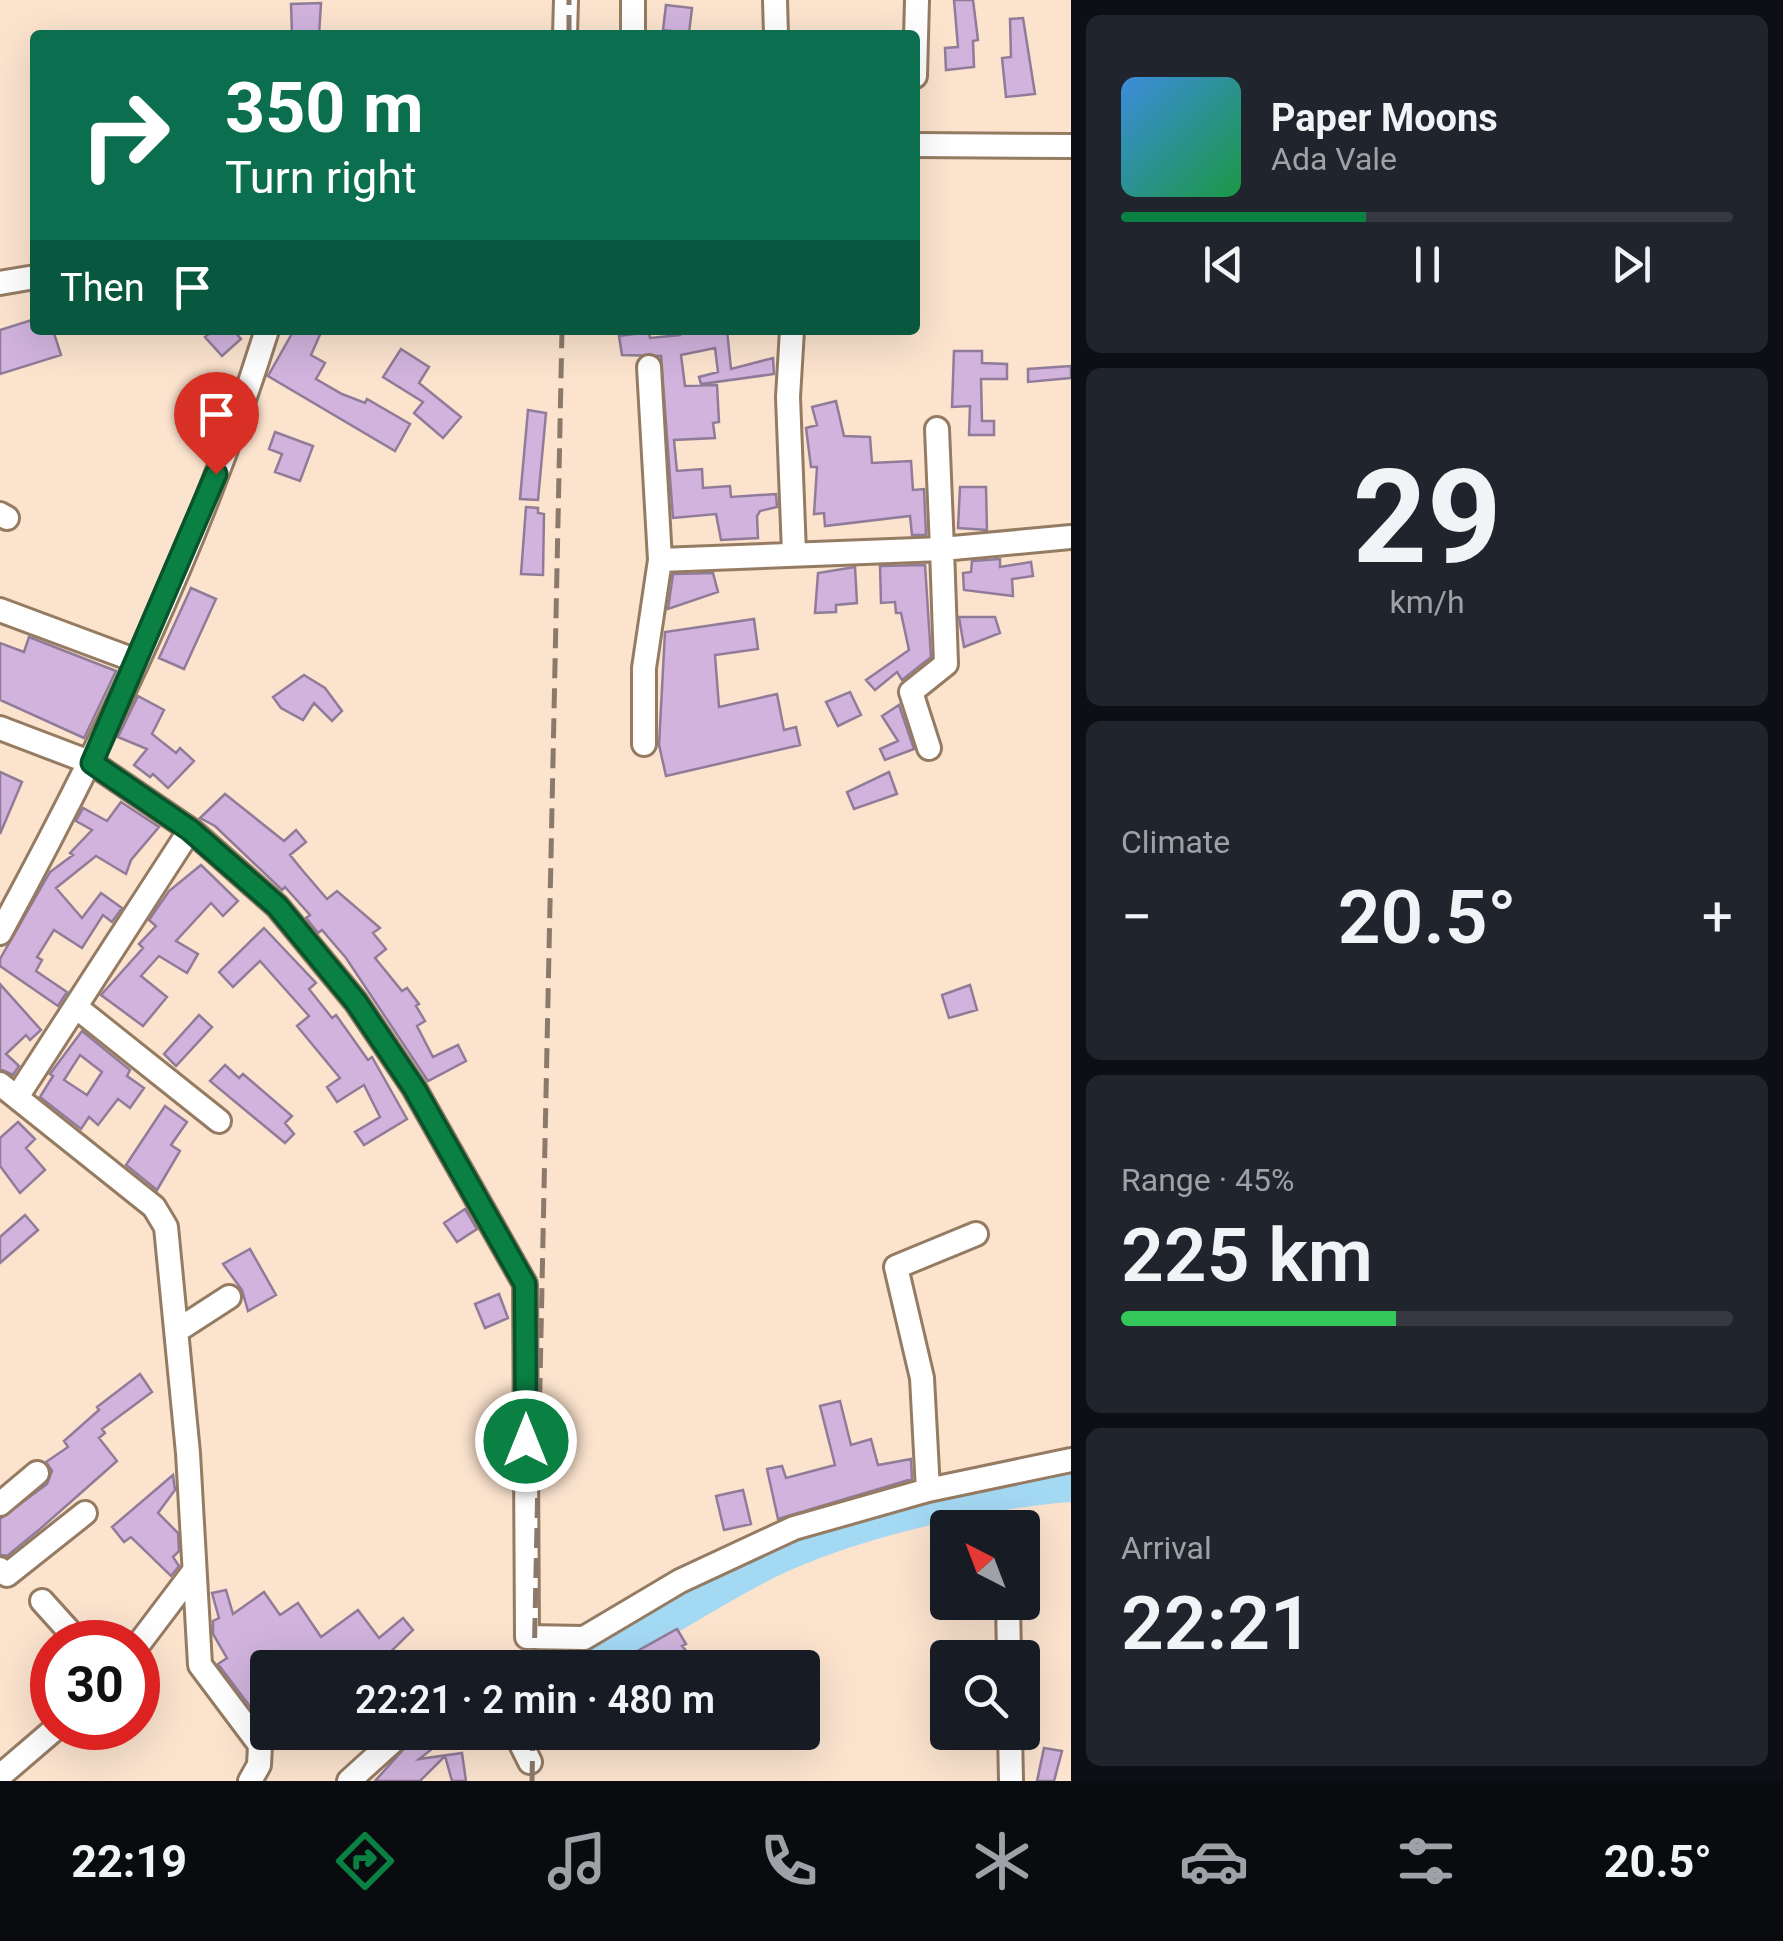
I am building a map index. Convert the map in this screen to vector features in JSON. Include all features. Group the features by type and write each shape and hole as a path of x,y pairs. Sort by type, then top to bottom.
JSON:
{"street":[{"path":"565,30 566,0"},
{"path":"633,30 634,0"},
{"path":"775,0 776,30"},
{"path":"916,30 917,0"},
{"path":"920,145 1070,146"},
{"path":"0,283 30,278"},
{"path":"0,933 92,763 204,508 265,335"},
{"path":"792,335 788,397 794,554"},
{"path":"644,744 644,668 660,560 649,367"},
{"path":"929,748 911,692 946,664 937,430"},
{"path":"660,560 942,550 1070,537"},
{"path":"0,610 137,661"},
{"path":"0,728 92,763 190,830 277,906 356,1002 414,1088 525,1284 527,1637 584,1638 680,1581 794,1528 928,1490 1070,1460"},
{"path":"190,830 76,1007 9,1090 154,1207 166,1227 178,1330 200,1666 260,1745 259,1766 250,1781"},
{"path":"76,1007 219,1121"},
{"path":"928,1490 922,1378 896,1266 976,1234"},
{"path":"178,1330 230,1297"},
{"path":"0,1504 37,1473"},
{"path":"2,1575 85,1514"},
{"path":"157,1620 194,1571"},
{"path":"42,1602 59,1620"},
{"path":"0,1776 30,1750"},
{"path":"350,1781 384,1750"},
{"path":"524,1750 530,1762"},
{"path":"1010,1750 1011,1781"}],"building":[{"path":"954,0 973,0 978,40 973,41 974,67 946,70 945,48 958,47"},
{"path":"321,3 319,30 292,30 291,4"},
{"path":"666,5 692,8 689,30 663,30"},
{"path":"1023,18 1035,94 1006,97 1002,58 1011,57 1010,19"},
{"path":"30,321 30,335 55,335 61,355 0,374 0,330"},
{"path":"237,335 241,339 222,356 205,337"},
{"path":"291,335 320,335 311,355 325,363 316,379 342,394 365,403 367,399 410,424 395,451 268,376"},
{"path":"728,335 731,369 773,358 774,374 701,384 699,377 718,372 715,348 681,355 685,386 717,385 719,422 713,423 715,438 674,440 677,471 702,469 703,488 730,486 731,497 776,494 777,507 760,511 757,516 758,538 721,540 716,514 673,518 661,356 622,355 619,336"},
{"path":"401,349 429,367 419,383 461,417 443,438 414,413 423,402 383,377"},
{"path":"954,351 982,351 982,363 1007,364 1007,379 981,379 982,421 994,421 994,435 969,435 970,406 952,407"},
{"path":"1071,366 1071,378 1028,382 1028,369"},
{"path":"836,401 844,436 870,437 872,463 911,461 913,490 924,489 926,535 912,535 910,516 825,526 824,513 814,514 817,467 811,467 806,428 817,425 812,407"},
{"path":"528,410 546,413 538,500 520,499"},
{"path":"275,432 313,446 300,481 275,472 282,454 269,449"},
{"path":"960,487 986,487 987,530 958,528"},
{"path":"526,507 538,508 538,513 544,514 543,575 521,574"},
{"path":"1000,559 1000,567 1031,562 1033,576 1012,579 1013,596 964,590 963,573 971,572 972,561"},
{"path":"925,565 931,657 902,680 897,672 875,690 866,680 909,650 895,602 881,603 880,566"},
{"path":"855,567 857,603 836,605 836,612 815,613 818,573"},
{"path":"713,573 718,592 668,609 673,574"},
{"path":"191,588 216,599 184,669 159,658"},
{"path":"959,617 995,617 1000,633 964,647"},
{"path":"754,619 758,649 715,655 719,707 777,694 784,730 796,727 800,745 666,776 659,745 665,632"},
{"path":"29,637 116,671 84,738 0,700 0,643 24,652"},
{"path":"304,675 325,688 342,711 332,721 314,703 303,720 281,708 273,697"},
{"path":"850,692 861,715 838,726 826,702"},
{"path":"138,696 164,710 152,734 176,753 180,748 194,761 168,788 153,774 150,777 134,765 147,749 118,737"},
{"path":"899,705 914,749 885,760 880,749 898,741 882,716"},
{"path":"0,772 22,782 0,834"},
{"path":"889,772 897,794 854,809 847,792"},
{"path":"225,794 284,841 296,830 306,842 290,855 327,899 337,891 380,928 373,933 386,949 375,958 402,991 407,988 419,1004 416,1006 425,1021 417,1026 433,1057 458,1045 466,1061 428,1081 346,958 306,918 310,915 285,887 282,890 215,826 200,818"},
{"path":"121,802 159,827 131,860 126,874 96,856 56,888 82,918 101,893 122,908 112,922 103,915 82,948 54,930 37,957 42,960 36,971 67,992 58,1006 0,966 0,959 50,872 73,855 70,853 92,830 76,821 83,808 107,821"},
{"path":"201,865 238,901 223,916 211,903 176,941 198,954 187,973 159,956 141,976 167,997 143,1026 101,995 143,948 139,944 156,926 149,920 169,891"},
{"path":"264,928 316,983 309,989 332,1018 336,1015 368,1060 372,1057 407,1119 364,1145 355,1132 380,1117 364,1085 337,1102 327,1087 340,1078 297,1026 309,1016 260,961 233,987 219,972"},
{"path":"0,984 41,1030 30,1040 26,1035 6,1054 19,1066 13,1075 0,1069"},
{"path":"970,985 977,1010 949,1018 942,995"},
{"path":"199,1015 212,1027 176,1066 164,1054"},
{"path":"82,1031 130,1070 127,1076 144,1088 130,1108 118,1099 98,1125 89,1117 81,1129 40,1097 53,1076 50,1074","holes":["80,1055 102,1072 87,1095 64,1080"]},
{"path":"225,1065 239,1078 243,1074 292,1116 285,1123 294,1134 285,1143 210,1081"},
{"path":"165,1106 187,1122 171,1145 180,1151 157,1190 126,1165"},
{"path":"18,1122 35,1139 26,1148 45,1170 20,1193 0,1166 0,1138"},
{"path":"465,1209 477,1229 457,1242 444,1223"},
{"path":"25,1215 38,1230 0,1263 0,1237"},
{"path":"250,1249 276,1295 248,1311 242,1290 223,1264"},
{"path":"499,1294 508,1318 485,1328 475,1304"},
{"path":"140,1374 152,1392 102,1429 105,1433 99,1438 117,1461 7,1556 0,1554 0,1519 47,1484 52,1471 46,1462 68,1447 64,1441 99,1410 97,1407"},
{"path":"840,1401 851,1445 871,1439 878,1465 911,1459 912,1479 778,1519 767,1469 782,1466 786,1478 835,1465 820,1406"},
{"path":"173,1475 175,1490 158,1513 178,1533 179,1551 173,1557 179,1566 171,1576 131,1537 124,1542 112,1527"},
{"path":"743,1490 751,1524 724,1530 716,1496"},
{"path":"226,1590 233,1614 264,1592 280,1615 298,1603 321,1637 358,1610 379,1638 403,1618 413,1630 392,1650 250,1650 250,1706 218,1664 227,1658 213,1634 213,1621 219,1618 212,1593"},
{"path":"677,1629 686,1644 682,1646 685,1650 639,1650"},
{"path":"1044,1748 1062,1751 1054,1781 1037,1781"},
{"path":"403,1750 431,1750 419,1759 462,1753 466,1781 452,1781 445,1756 420,1781 375,1781"}],"waterway":[{"path":"611,1650 755,1571 814,1544 924,1511 1071,1487"}],"railway":[{"path":"569,0 569,30"},
{"path":"534,1650 562,335"},
{"path":"532,1781 533,1750"}],"route":[{"path":"216,474 92,763 190,830 277,906 356,1002 414,1088 525,1284 526,1441"}]}
